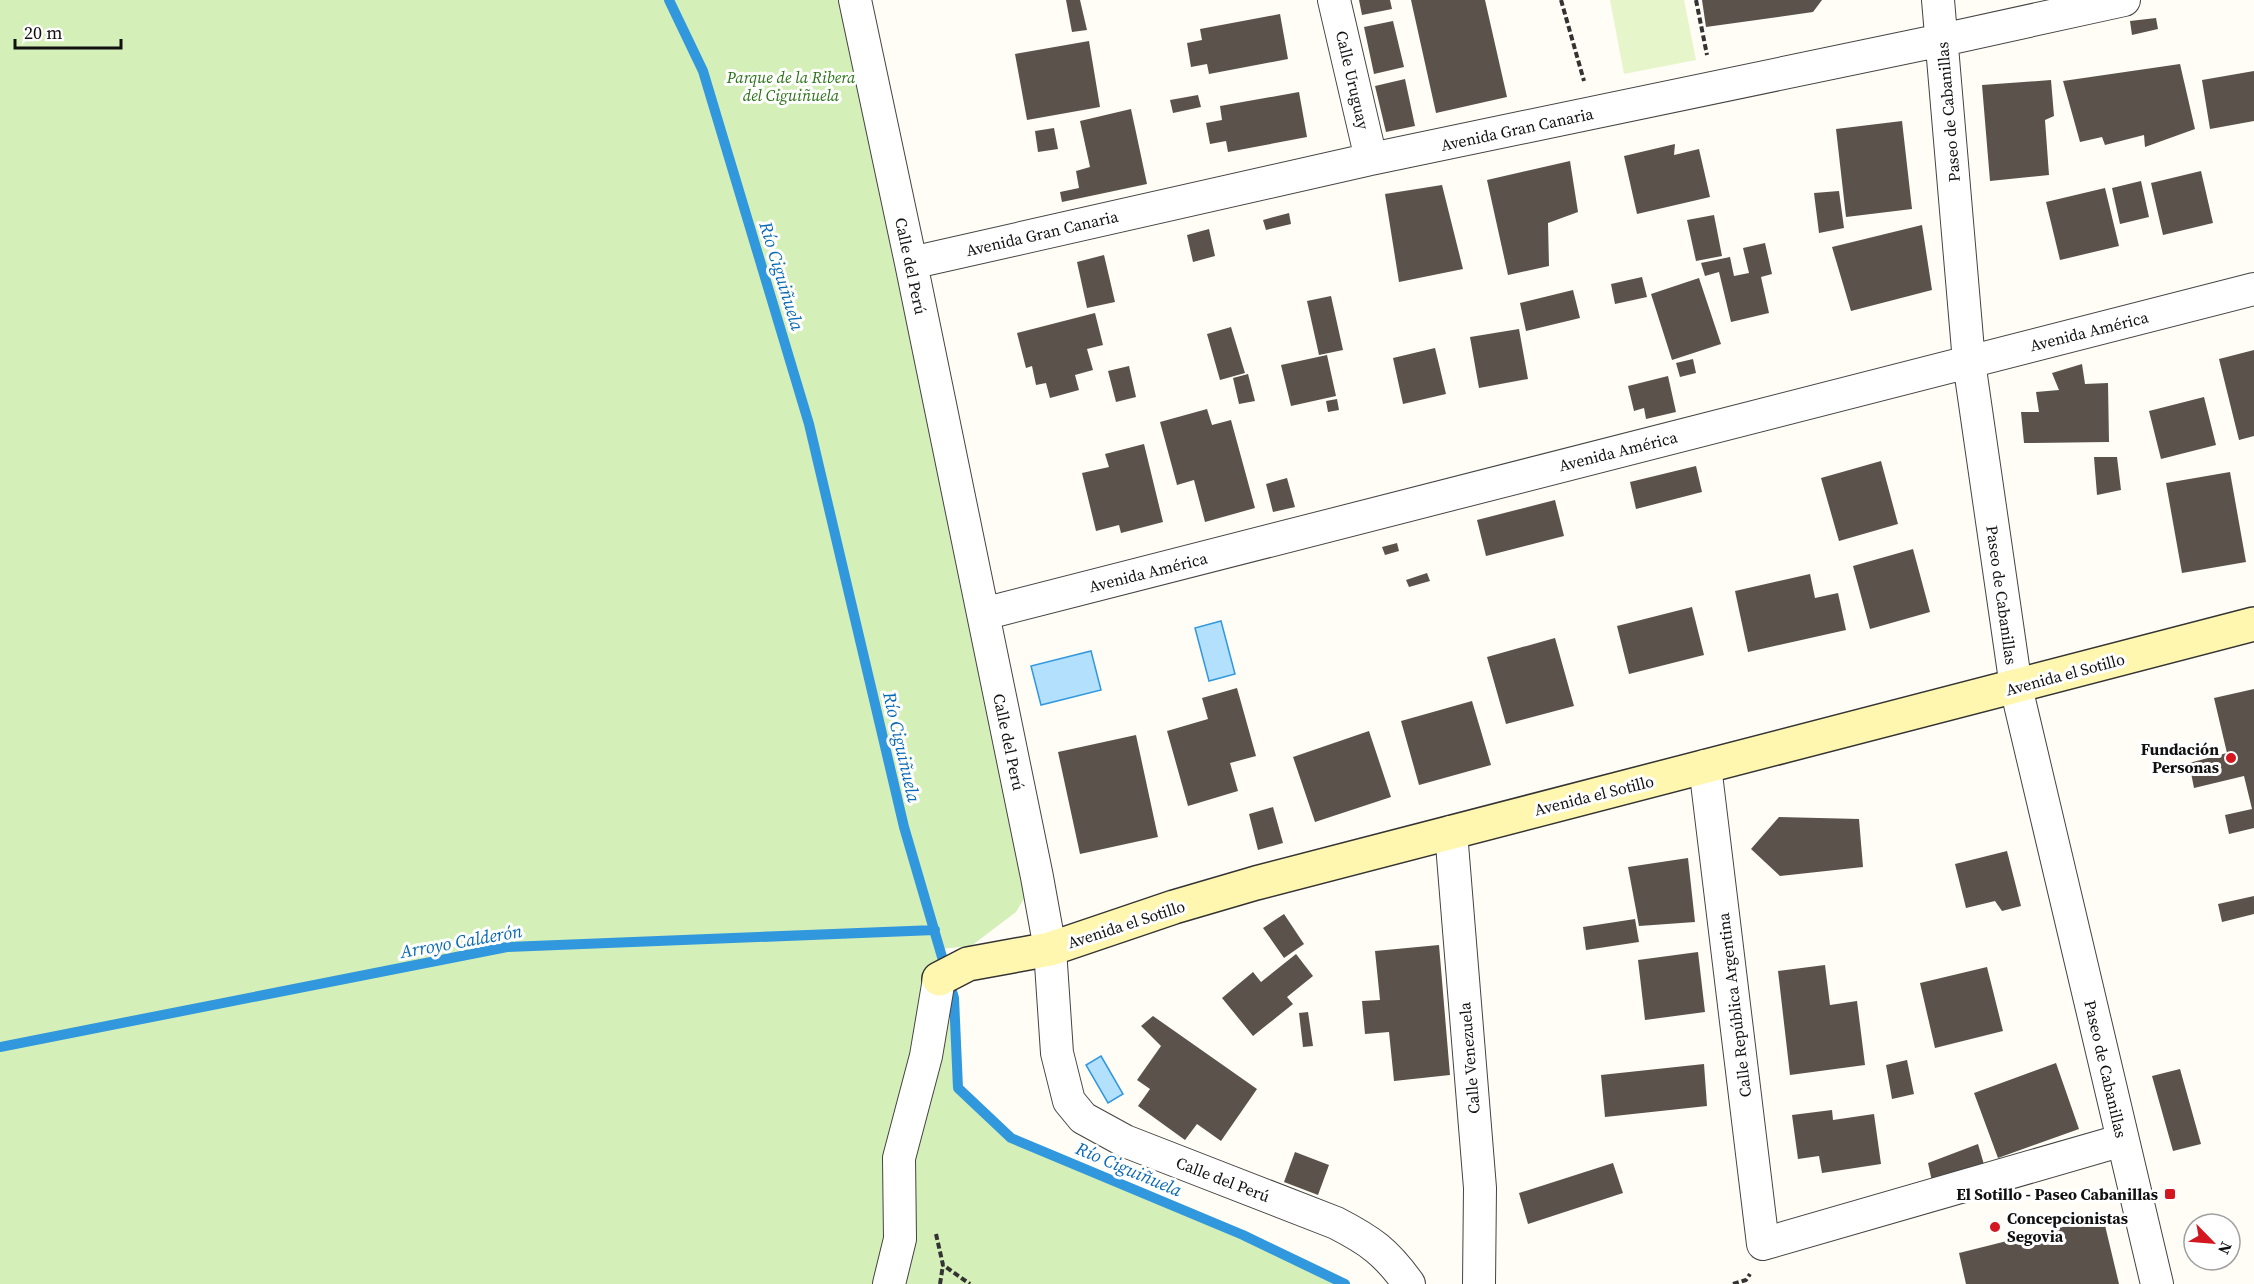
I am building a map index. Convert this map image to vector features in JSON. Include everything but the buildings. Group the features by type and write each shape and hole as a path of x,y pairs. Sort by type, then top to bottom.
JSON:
{"street":[{"name":"Calle del Perú","path":"855,0 911,263 1050,949 1057,1053 1069,1101 1083,1118 1125,1141 1336,1223 1365,1238 1391,1260 1409,1284"},
{"name":"Calle Uruguay","path":"1334,0 1371,159"},
{"name":"Paseo de Cabanillas","path":"1938,0 1969,362 2016,687 2157,1284"},
{"name":"Avenida Gran Canaria","path":"911,263 1371,159 2124,0"},
{"name":"Avenida América","path":"983,614 2254,289"},
{"name":"Avenida el Sotillo","path":"939,979 968,964 1050,949 1184,904 1451,832 2254,624"},
{"name":"Calle República Argentina","path":"1705,766 1763,1244 2123,1140"},
{"name":"Calle Venezuela","path":"1451,832 1480,1188 1479,1284"},
{"path":"889,1284 900,1239 899,1158 926,1056 939,979"}],"path":[{"path":"1561,0 1593,113"},
{"path":"1696,0 1714,88"},
{"path":"940,1284 943,1264"}],"green space":[{"name":"Parque de la Ribera del Ciguiñuela","path":"0,0 855,0 1037,877 1016,912 971,946 940,949 954,998 958,1088 1011,1138 1243,1235 1345,1284 0,1284"},
{"path":"1610,0 1684,0 1696,60 1624,74"}],"water":[{"path":"1221,621 1235,674 1209,681 1195,628"},
{"path":"1091,651 1101,690 1041,705 1031,666"},
{"path":"1101,1056 1123,1094 1108,1103 1086,1065"}],"waterway":[{"name":"Río Ciguiñuela","path":"669,0 703,71 809,424 904,827 954,998 958,1088 1011,1138 1243,1235 1345,1284"},
{"name":"Arroyo Calderón","path":"0,1047 507,947 935,930"}],"place":[{"name":"Fundación Personas","path":"2231,758"},
{"name":"El Sotillo - Paseo Cabanillas","path":"2170,1194"},
{"name":"Concepcionistas Segovia","path":"1995,1227"}]}
